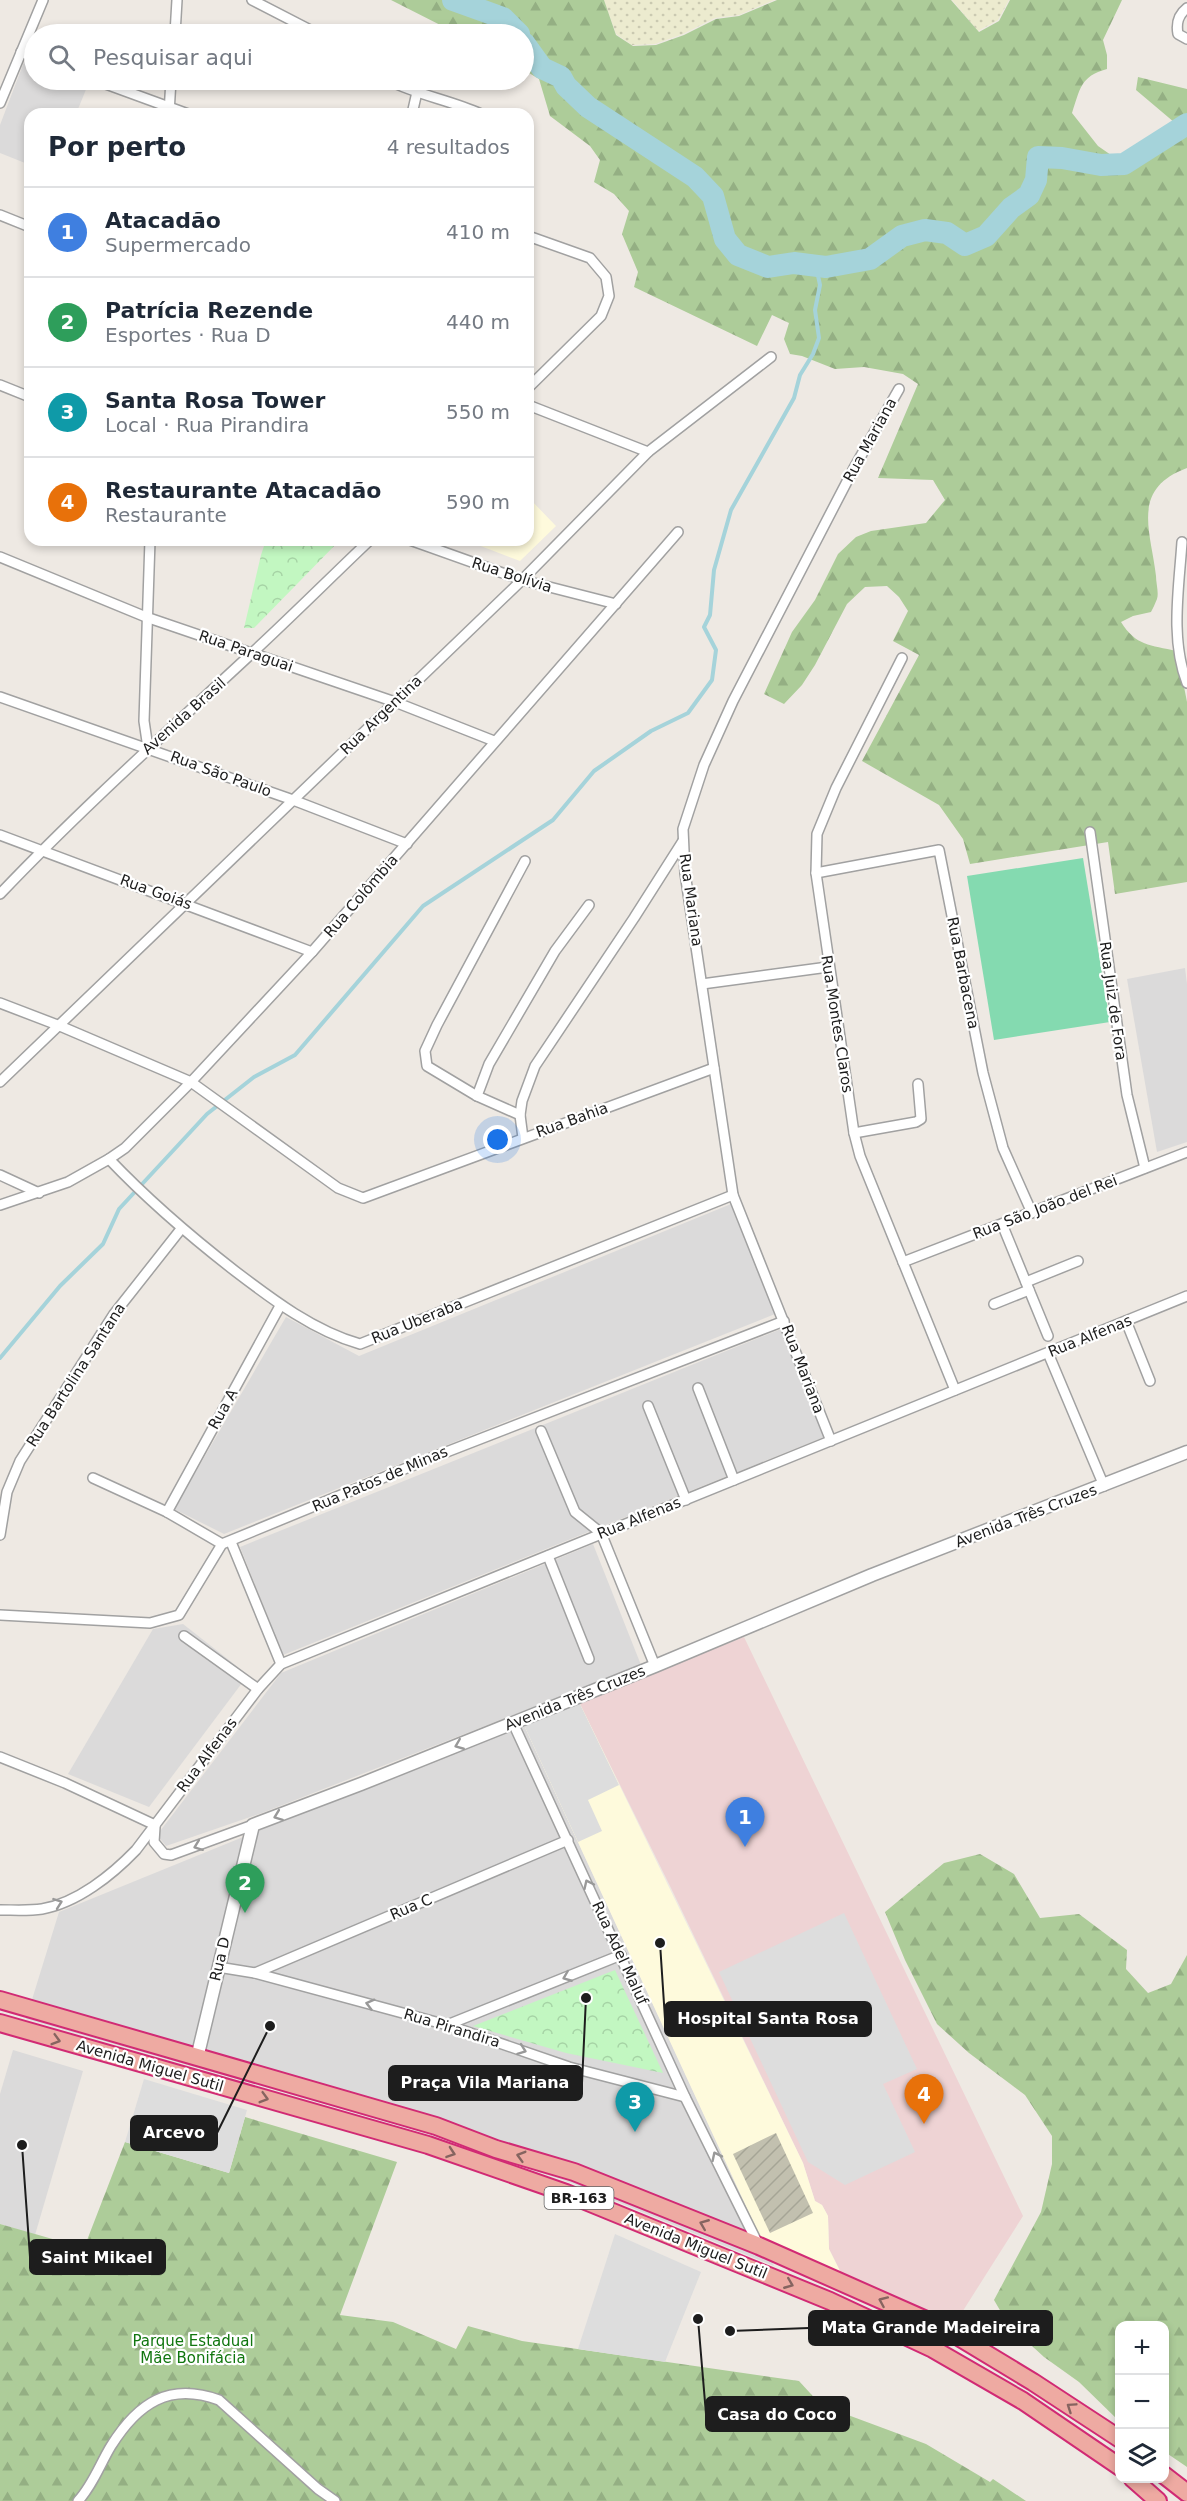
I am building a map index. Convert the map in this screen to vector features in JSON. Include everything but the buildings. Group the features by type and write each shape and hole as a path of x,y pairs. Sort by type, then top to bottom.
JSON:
{"highway":[{"name":"Avenida Miguel Sutil","path":"0,2000 436,2126 496,2148 574,2172 759,2246 942,2327 1033,2382 1115,2436"},
{"name":"Avenida Miguel Sutil","path":"0,2023 428,2145 566,2193 830,2301 933,2349 1023,2402 1115,2464"},
{"path":"1169,2479 1187,2493"},
{"path":"1138,2483 1158,2501"}],"street":[{"path":"33,24 43,0"},
{"path":"176,24 177,0"},
{"path":"252,0 299,24"},
{"path":"1187,8 1181,13 1177,25 1178,34 1187,39"},
{"path":"0,103 24,45"},
{"path":"119,90 162,108"},
{"path":"169,108 170,90"},
{"path":"412,90 468,108"},
{"path":"413,108 417,92"},
{"path":"0,215 24,225"},
{"path":"534,238 590,258 606,277 609,296 600,316 534,382"},
{"name":"Rua Argentina","path":"0,1082 522,580 648,452 771,357"},
{"path":"0,385 24,395"},
{"name":"Rua Mariana","path":"831,1441 734,1195 685,873 683,829 704,765 733,701 854,468 899,389"},
{"path":"534,407 648,452"},
{"name":"Rua Colômbia","path":"0,1205 68,1182 125,1148 191,1082 312,952 678,532"},
{"path":"1182,542 1177,625 1183,672 1187,683"},
{"path":"148,748 144,721 150,546"},
{"name":"Avenida Brasil","path":"0,894 42,850 148,748 253,653 364,546"},
{"name":"Rua Bolívia","path":"427,546 522,580 616,604"},
{"name":"Rua Paraguai","path":"0,556 146,617 395,702 494,741"},
{"name":"Rua Montes Claros","path":"902,658 836,788 817,834 816,873 854,1133 867,1176 955,1390"},
{"name":"Rua São Paulo","path":"0,697 293,800 407,843"},
{"name":"Rua Juiz de Fora","path":"1090,832 1127,1095 1145,1168"},
{"name":"Rua Goiás","path":"0,835 312,952"},
{"path":"523,1138 520,1115 522,1101 535,1066 646,900 683,840"},
{"name":"Rua Barbacena","path":"816,873 939,850 983,1073 1003,1148 1032,1213"},
{"path":"520,1115 477,1096 427,1066 425,1051 525,861"},
{"path":"477,1096 489,1064 555,951 589,905"},
{"path":"702,984 828,967"},
{"path":"0,1003 191,1082"},
{"name":"Rua Bahia","path":"191,1082 338,1188 363,1198 714,1068"},
{"path":"854,1133 916,1122 921,1119 918,1084"},
{"name":"Rua São João del Rei","path":"903,1262 1187,1152"},
{"name":"Rua Uberaba","path":"109,1159 144,1196 181,1228 280,1306 346,1340 360,1344 734,1195"},
{"path":"0,1175 39,1193"},
{"path":"1002,1224 1048,1336"},
{"name":"Rua Bartolina Santana","path":"0,1535 7,1492 20,1461 114,1314 181,1228"},
{"path":"994,1304 1078,1261"},
{"name":"Rua Alfenas","path":"155,1825 258,1689 280,1664 1187,1296"},
{"name":"Rua A","path":"167,1512 280,1306"},
{"name":"Rua Patos de Minas","path":"226,1543 431,1458 784,1321"},
{"path":"1126,1321 1150,1381"},
{"path":"1048,1353 1104,1486"},
{"path":"698,1388 734,1480"},
{"path":"648,1406 686,1500"},
{"path":"541,1431 575,1512 601,1533 655,1666"},
{"name":"Avenida Três Cruzes","path":"155,1825 154,1842 164,1854 171,1855 361,1784 655,1666 872,1575 1187,1452"},
{"path":"93,1478 167,1512 226,1543 280,1664"},
{"path":"0,1614 150,1623 179,1615 226,1543"},
{"path":"548,1556 589,1659"},
{"path":"184,1636 258,1689"},
{"name":"Rua Adel Maluf","path":"513,1723 685,2097 759,2246"},
{"path":"0,1757 64,1783 155,1825 119,1868 64,1902 43,1909 0,1910"},
{"name":"Rua D","path":"197,2058 252,1825"},
{"name":"Rua C","path":"255,1973 568,1840"},
{"path":"447,2025 621,1955"},
{"name":"Rua Pirandira","path":"218,1967 255,1973 447,2025 569,2067 685,2097"},
{"path":"78,2501 86,2492 111,2446 125,2427 144,2408 162,2397 184,2392 219,2400 318,2489 335,2501"}],"shaded area":[{"path":"24,62 24,90 86,90 78,108 24,108 24,163 0,153 0,125"},
{"path":"534,503 556,526 520,561 481,546 534,546"},
{"path":"1185,968 1187,984 1187,1142 1157,1152 1127,979"},
{"path":"731,1204 775,1314 224,1534 174,1509 286,1317 359,1356"},
{"path":"781,1329 824,1437 283,1655 240,1547"},
{"path":"593,1544 641,1665 262,1813 166,1846 157,1835 281,1673"},
{"path":"183,1624 248,1675 149,1807 68,1774 153,1629"},
{"path":"744,1637 1023,2216 954,2325 842,2275 829,2249 828,2216 822,2205 815,2201 803,2163 579,1702"},
{"path":"579,1702 803,2163 815,2201 822,2205 828,2216 829,2249 842,2275 763,2243 523,1723"},
{"path":"579,1702 619,1785 588,1800 602,1831 578,1842 523,1723"},
{"path":"523,1723 774,2266 574,2184 434,2135 26,2019 59,1912"},
{"path":"844,1913 917,2069 883,2084 915,2152 845,2185 808,2162 719,1972"},
{"path":"13,2050 83,2071 35,2235 0,2224 0,2094"},
{"path":"144,2079 247,2110 229,2173 125,2142"},
{"path":"776,2133 813,2213 770,2233 733,2154"},
{"path":"615,2234 701,2272 665,2362 578,2349"}],"green space":[{"path":"391,0 604,0 616,35 633,46 656,45 684,35 716,19 739,16 777,0 951,0 979,32 999,21 1010,0 1122,0 1103,40 1107,55 1107,69 1091,76 1082,85 1072,113 1098,146 1124,164 1181,128 1136,90 1138,77 1187,89 1187,468 1169,477 1157,487 1148,513 1158,597 1151,612 1133,616 1121,622 1138,640 1151,646 1177,651 1187,702 1187,882 1115,894 1108,842 970,864 963,839 939,805 862,761 919,655 893,641 908,611 899,597 887,586 865,587 847,604 815,665 802,685 784,704 764,694 792,632 815,600 838,554 856,537 871,531 926,523 945,500 933,480 878,478 918,384 903,374 864,367 835,369 802,356 790,354 784,339 789,323 772,315 757,346 634,287 638,272 622,234 629,211 614,194 594,182 600,160 590,146 550,116 539,79 534,76 534,24 438,24"},
{"path":"604,0 774,0 739,15 715,18 683,34 655,44 632,45 616,34"},
{"path":"952,0 1009,0 998,20 978,31"},
{"path":"264,546 334,546 254,628 244,628"},
{"path":"1083,858 1110,1022 994,1040 967,876"},
{"path":"980,1854 1014,1874 1040,1918 1079,1914 1127,1950 1126,1969 1148,1993 1171,1984 1187,1955 1187,2467 1169,2455 1169,2321 1115,2321 1115,2417 1079,2382 1044,2357 1008,2324 994,2300 1041,2212 1052,2164 1052,2136 1025,2095 969,2053 937,2024 905,1960 885,1912 944,1863"},
{"path":"615,1970 663,2073 566,2053 473,2026"},
{"name":"Parque Estadual Mãe Bonifácia","path":"245,2117 397,2162 340,2315 393,2322 456,2349 468,2326 522,2341 799,2381 821,2405 926,2444 990,2482 993,2479 1026,2501 0,2501 0,2224 84,2248 125,2142 229,2173"}],"waterway":[{"path":"453,0 503,18 509,24"},
{"path":"534,57 542,68 561,77 566,86 588,107 695,177 713,196 725,239 738,255 768,267 794,263 826,267 870,259 902,236 925,230 947,233 965,245 986,236 1011,208 1029,195 1036,180 1038,157 1062,158 1101,165 1124,164 1187,124"},
{"path":"0,1358 60,1286 103,1244 119,1209 207,1114 254,1077 295,1055 423,906 553,820 594,771 651,731 688,713 712,680 716,650 704,627 710,615 714,570 731,510 794,398 800,375 813,354 819,338 815,310 820,285 816,266"}],"place":[{"name":"Atacadão","path":"745,1847"},
{"name":"Patrícia Rezende","path":"245,1913"},
{"name":"Hospital Santa Rosa","path":"660,1943"},
{"name":"Praça Vila Mariana","path":"586,1998"},
{"name":"Arcevo","path":"270,2026"},
{"name":"Restaurante Atacadão","path":"924,2124"},
{"name":"Santa Rosa Tower","path":"635,2132"},
{"name":"Saint Mikael","path":"22,2145"},
{"name":"Casa do Coco","path":"698,2319"},
{"name":"Mata Grande Madeireira","path":"730,2331"}]}
